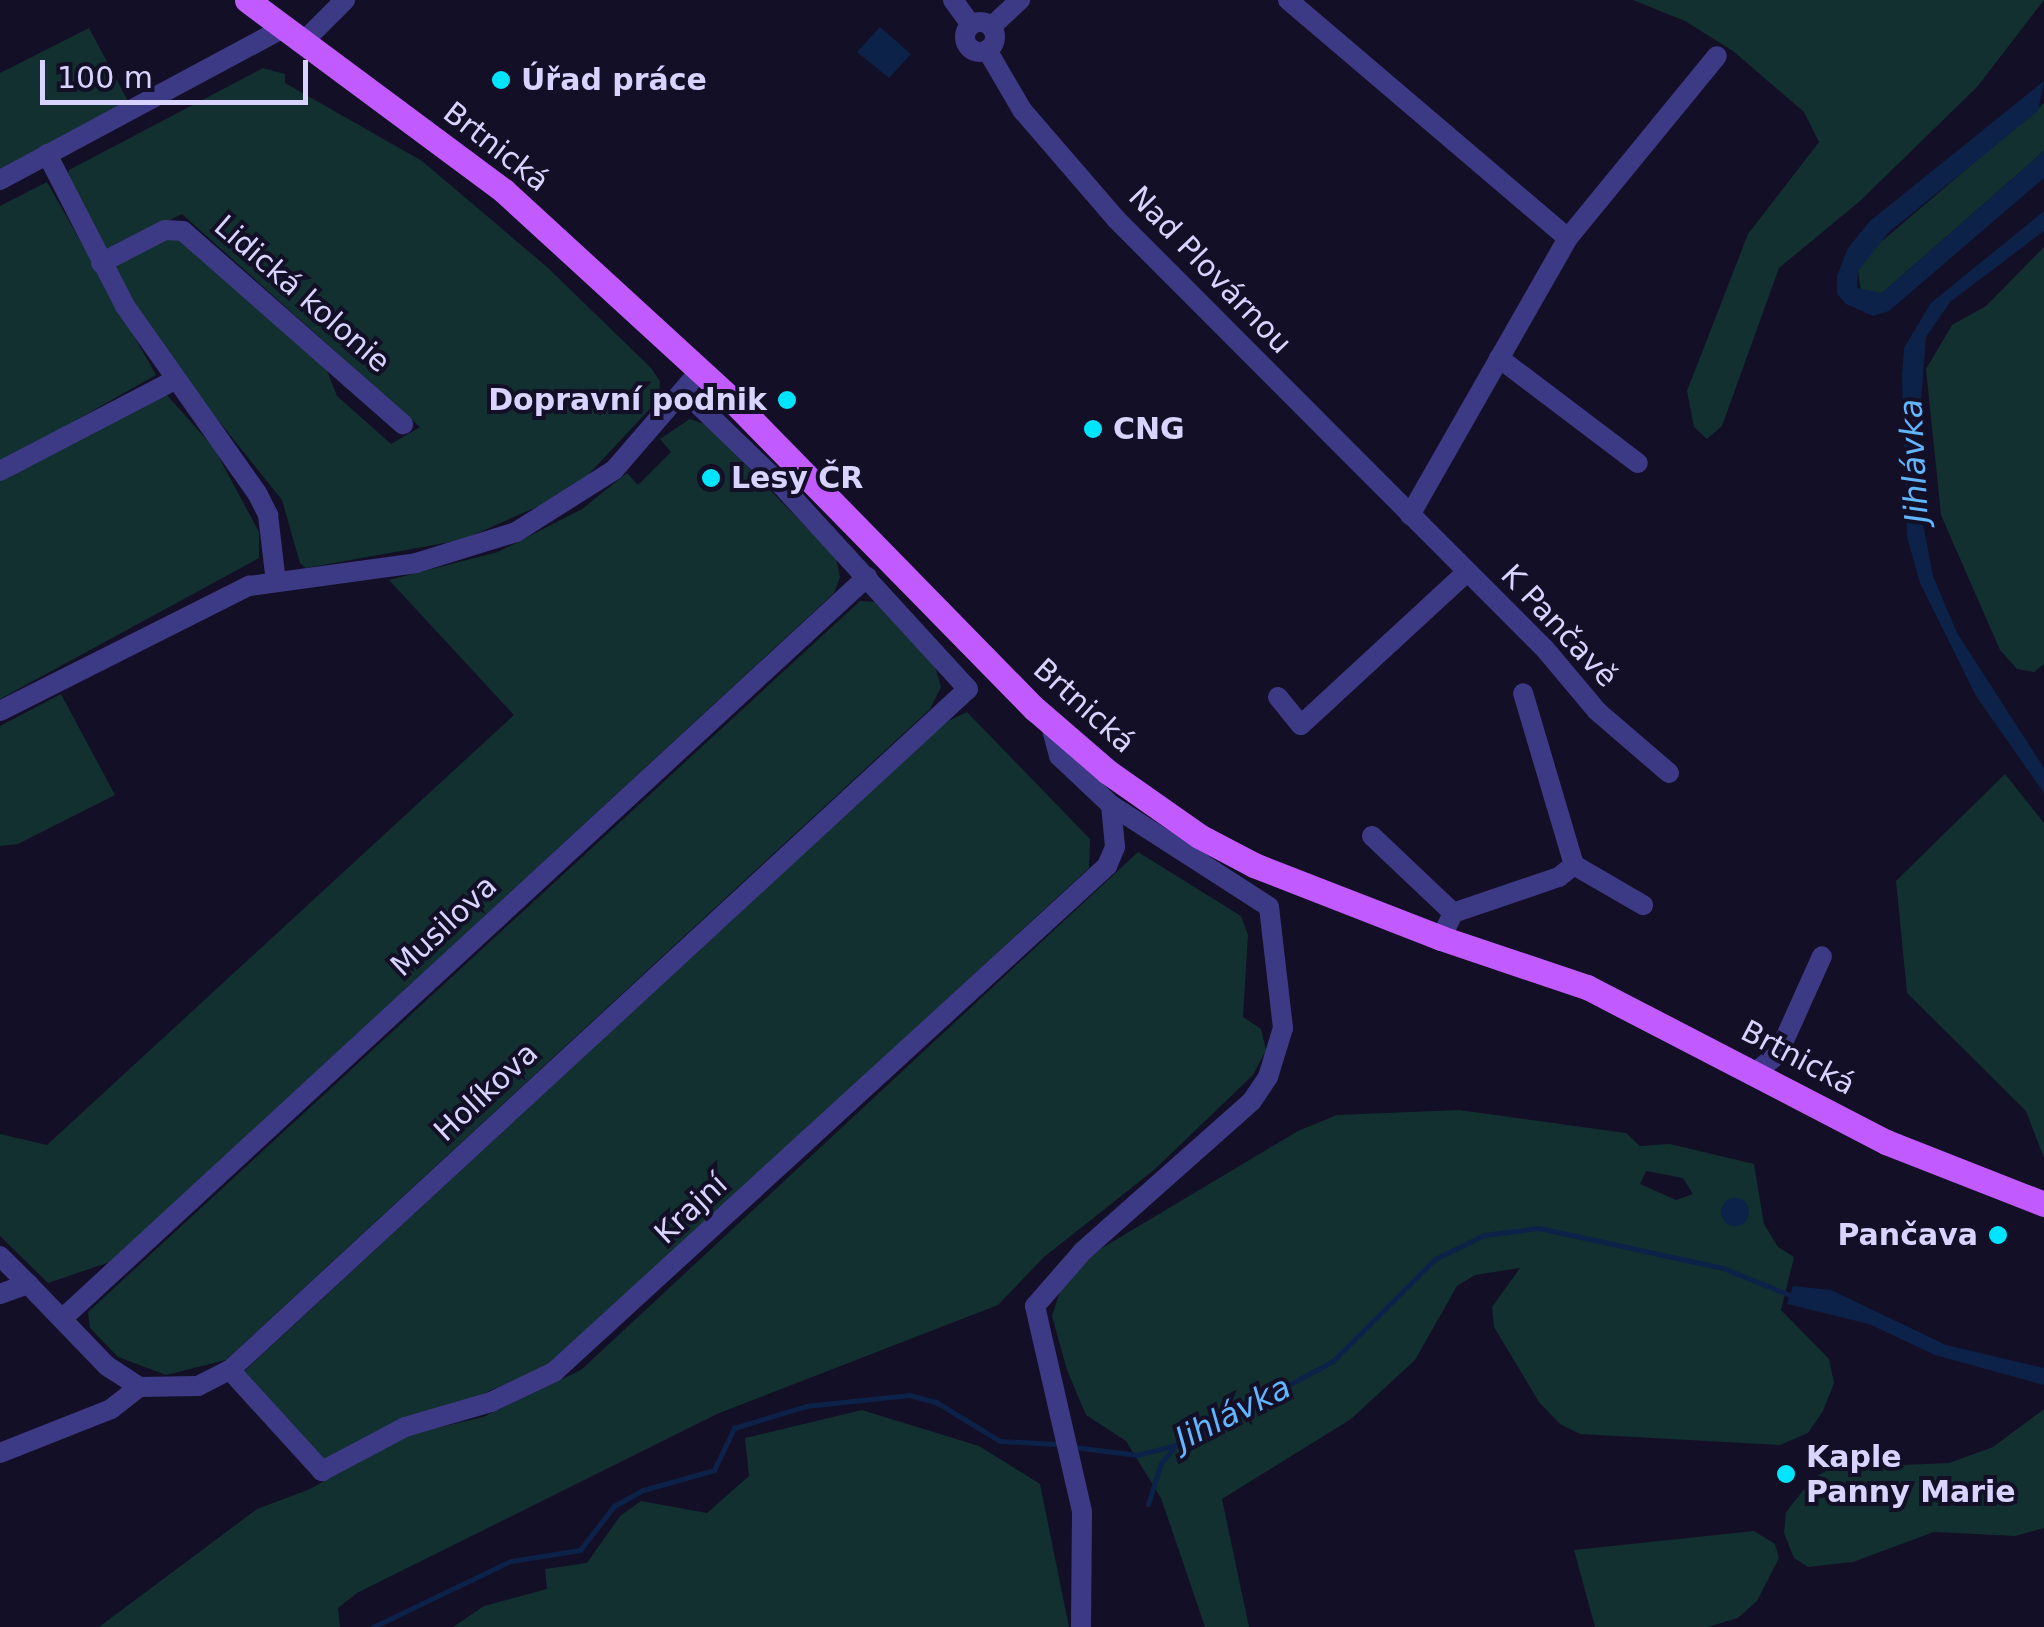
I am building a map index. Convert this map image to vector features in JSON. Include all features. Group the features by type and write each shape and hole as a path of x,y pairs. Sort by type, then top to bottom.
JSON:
{"main road":[{"name":"Brtnická","path":"246,0 504,191 700,370 1050,722 1199,836 1254,866 1441,938 1587,987 1902,1149 2044,1204"}],"street":[{"path":"0,180 292,36 345,0"},
{"path":"953,0 981,26 1020,0"},
{"path":"1288,0 1568,238"},
{"name":"Nad Plovárnou","path":"981,26 966,42 987,50 1022,110 1116,219 1466,573"},
{"path":"1410,515 1568,238 1717,56"},
{"path":"47,154 101,263 173,382 257,492 268,515 276,582"},
{"name":"Lidická kolonie","path":"101,263 165,230 183,231 402,424"},
{"path":"1498,358 1638,463"},
{"path":"0,711 214,599 276,582 468,551 549,515 628,455 700,370"},
{"path":"0,472 173,382"},
{"path":"684,391 867,577"},
{"name":"K Pančavě","path":"1278,697 1301,724 1466,573 1597,711 1668,772"},
{"name":"Holíkova","path":"139,1387 198,1386 230,1370 968,689 867,577"},
{"name":"Musilova","path":"62,1319 867,577"},
{"path":"1523,693 1574,864 1643,905"},
{"path":"1050,722 1059,756 1111,805 1269,907 1283,1028 1268,1078 1252,1101 1082,1251 1035,1306 1082,1512 1081,1627"},
{"name":"Krajní","path":"230,1370 322,1472 404,1427 492,1402 554,1372 603,1332 1106,866 1115,847 1111,805"},
{"path":"1372,836 1453,913"},
{"path":"1441,938 1453,913 1560,877 1574,864"},
{"path":"1754,1073 1778,1054 1822,956"},
{"path":"0,1256 107,1366 139,1387 112,1409 0,1453"},
{"path":"0,1294 28,1284"}],"green space":[{"path":"1633,0 2044,0 1977,87 1860,201 1779,268 1722,426 1707,439 1694,427 1687,391 1748,234 1819,142 1804,112 1733,51 1685,21"},
{"path":"89,28 128,101 0,169 0,73"},
{"path":"263,68 285,74 285,83 422,161 547,267 651,368 660,381 659,399 588,475 541,505 462,540 306,568 300,563 282,500 168,358 114,271 118,264 167,238 184,239 322,358 337,396 391,444 420,427 182,214 111,250 100,246 66,181 69,170"},
{"path":"2044,103 2044,151 1882,293 1861,292 1858,271 1868,253"},
{"path":"47,182 156,375 0,463 0,206"},
{"path":"2044,247 2044,664 2034,672 2017,669 2000,650 1941,515 1926,369 1952,325 1986,306"},
{"path":"166,394 214,448 259,532 259,558 0,699 0,478"},
{"path":"690,419 707,425 836,558 840,577 834,593 110,1262 48,1283 0,1236 0,1134 47,1145 514,715 389,580 498,552 582,509 627,473 638,485 671,452 660,439"},
{"path":"860,601 877,602 935,666 941,687 930,709 226,1360 166,1375 118,1357 90,1328 88,1312"},
{"path":"61,694 115,795 18,844 0,846 0,726"},
{"path":"967,712 1090,839 1089,868 551,1364 325,1463 240,1375 944,723"},
{"path":"2005,774 2044,823 2044,1158 2026,1111 1907,993 1896,881"},
{"path":"1138,852 1241,916 1248,935 1243,1017 1261,1029 1266,1050 1253,1075 1154,1170 1044,1257 998,1305 717,1414 357,1593 338,1608 340,1627 99,1627 257,1509 310,1489 407,1435 483,1417 581,1370"},
{"path":"1459,1110 1626,1133 1640,1146 1670,1144 1754,1164 1764,1224 1778,1247 1794,1257 1781,1310 1829,1359 1834,1383 1823,1411 1808,1433 1780,1445 1580,1434 1560,1424 1539,1402 1494,1327 1492,1307 1520,1268 1475,1275 1457,1286 1415,1360 1351,1419 1222,1499 1249,1627 1205,1627 1161,1498 1126,1441 1086,1415 1067,1370 1052,1316 1061,1288 1097,1251 1298,1131 1337,1115","holes":["1646,1171 1683,1178 1693,1194 1676,1200 1640,1184"]},
{"path":"2044,1409 2044,1528 2015,1536 1934,1532 1853,1562 1808,1567 1794,1558 1784,1533 1786,1512 1813,1478 1832,1468 1949,1463 1993,1447"},
{"path":"862,1410 979,1446 1040,1484 1069,1627 453,1627 484,1606 547,1589 545,1569 587,1563 620,1516 641,1501 707,1513 749,1476 745,1438"},
{"path":"1754,1531 1775,1544 1779,1558 1757,1601 1738,1618 1708,1627 1595,1627 1574,1550"}],"water":[{"path":"880,27 911,54 889,78 857,52"},
{"path":"2044,81 2038,111 1889,232 1858,271 1857,288 1882,293 2044,151 2044,178 1889,311 1873,316 1846,304 1837,294 1837,276 1848,248 1870,221"},
{"path":"2044,211 2044,231 1950,302 1926,337 1918,440 1920,509 1933,576 1957,633 2044,768 2044,793 1976,696 1920,583 1907,537 1902,375 1904,348 1931,303"},
{"path":"1735,1198 1745,1202 1749,1212 1745,1222 1735,1226 1725,1222 1721,1212 1725,1202"},
{"path":"1793,1286 1831,1290 1946,1345 2044,1368 2044,1385 1935,1355 1869,1324 1787,1304"}],"waterway":[{"name":"Jihlávka","path":"1074,1447 1137,1455 1176,1445 1333,1361 1435,1259 1484,1235 1539,1228 1723,1268 1792,1296"},
{"name":"Jihlávka","path":"373,1627 511,1561 580,1550 614,1506 643,1490 714,1470 734,1428 806,1406 909,1395 936,1402 1000,1441 1058,1444"},
{"path":"1148,1504 1161,1463 1176,1445"}],"place":[{"name":"Úřad práce","path":"501,80"},
{"name":"Dopravní podnik","path":"787,400"},
{"name":"CNG","path":"1093,429"},
{"name":"Lesy ČR","path":"711,478"},
{"name":"Pančava","path":"1998,1235"},
{"name":"Kaple Panny Marie","path":"1786,1474"}]}
